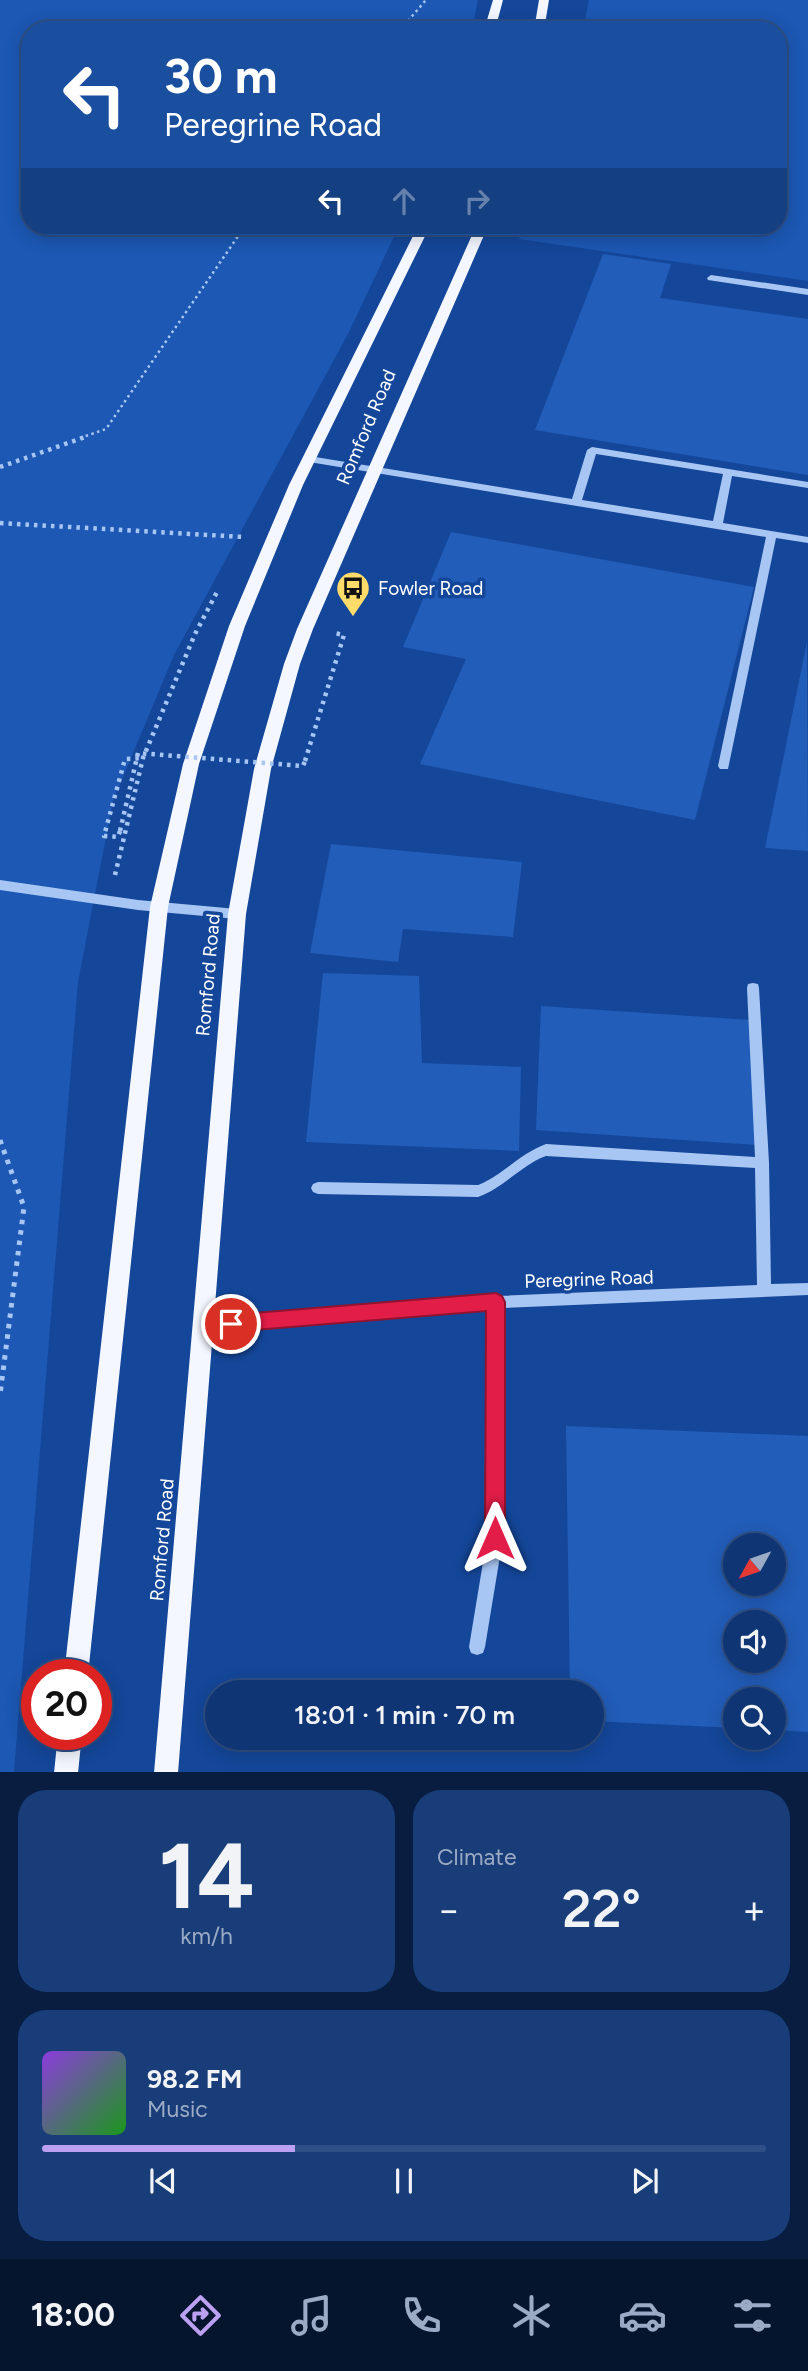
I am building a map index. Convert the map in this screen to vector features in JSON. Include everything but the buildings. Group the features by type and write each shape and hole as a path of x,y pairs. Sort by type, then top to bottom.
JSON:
{"main road":[{"path":"492,21 498,0"},
{"path":"540,21 544,0"},
{"name":"Romford Road","path":"78,1659 159,907 191,764 237,626 309,459 420,235"},
{"name":"Romford Road","path":"166,1772 237,914 247,838 262,761 287,676 478,235"},
{"path":"66,1772 68,1750"}],"street":[{"path":"711,278 808,292"},
{"path":"576,502 592,450 808,485"},
{"path":"309,459 808,540"},
{"path":"717,525 728,472"},
{"path":"0,885 108,901 237,914"},
{"path":"753,988 762,1163 764,1290"},
{"path":"318,1188 478,1191 491,1187 532,1154 546,1150 762,1163"},
{"name":"Peregrine Road","path":"205,1326 496,1302 808,1289"},
{"path":"477,1647 495,1538 496,1302"}],"lane":[{"path":"724,766 772,534"}],"path":[{"path":"408,21 426,0"},
{"path":"0,467 106,429 239,235"},
{"path":"0,523 247,537 240,550"},
{"path":"108,901 143,758 195,634 221,586"},
{"path":"143,758 125,759 104,836 118,837 138,753 303,766 344,635"},
{"path":"0,1140 24,1206 0,1395"}],"shaded area":[{"path":"0,0 478,0 474,21 21,21 21,235 395,235 349,332 174,655 113,801 78,982 23,1659 21,1659 14,1772 0,1772"},
{"path":"589,0 808,0 808,281 519,239 521,235 787,235 787,21 585,21"}],"place":[{"name":"Fowler Road","path":"353,618"}],"route":[{"path":"231,1324 496,1302 495,1538"}]}
